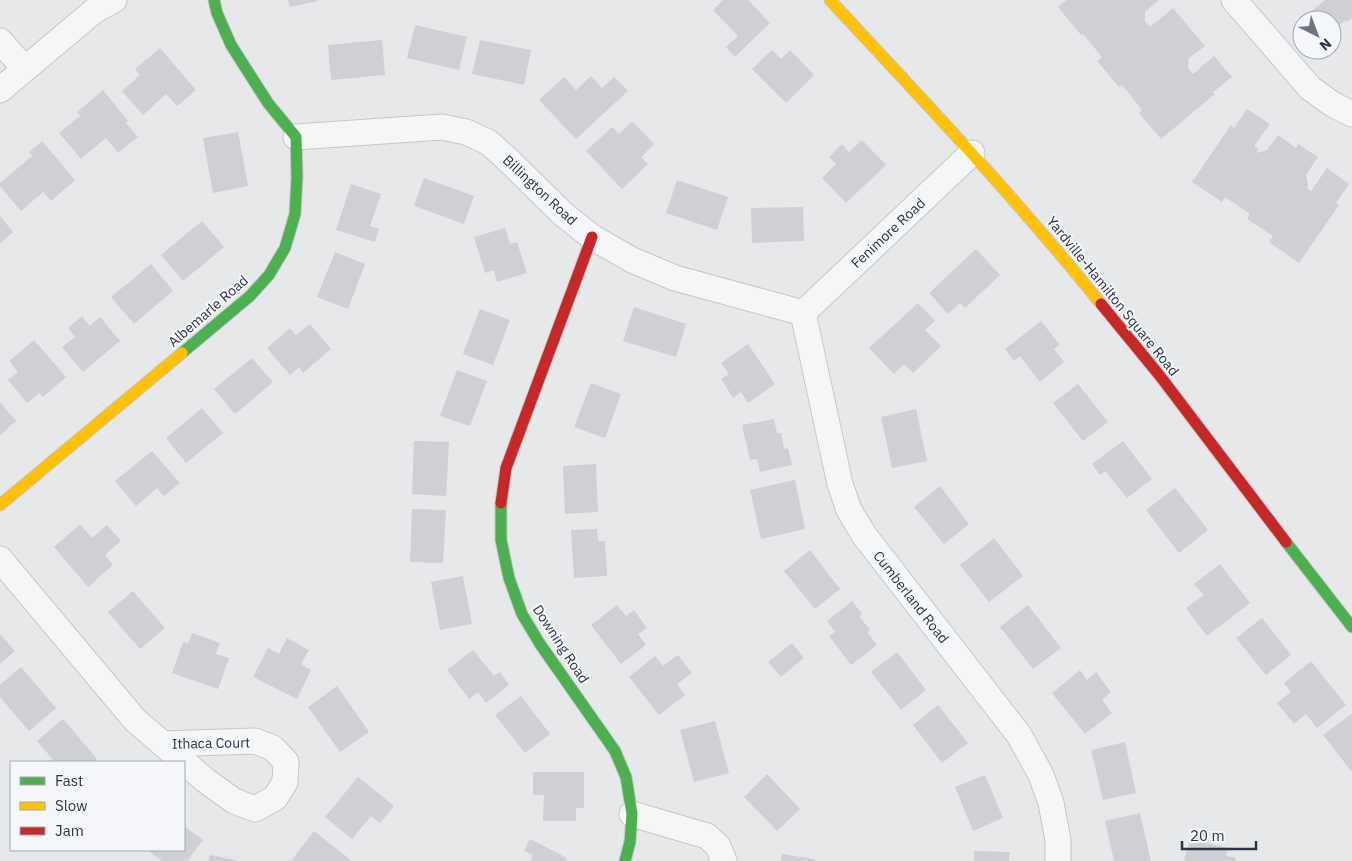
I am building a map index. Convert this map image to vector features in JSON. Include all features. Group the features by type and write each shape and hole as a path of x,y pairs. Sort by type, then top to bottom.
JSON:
{"street":[{"path":"0,90 94,11 114,0"},
{"path":"214,0 231,45 268,103 296,137"},
{"name":"Yardville-Hamilton Square Road","path":"830,0 972,152 1076,272 1154,369 1352,627"},
{"path":"1234,0 1310,88 1332,104 1352,114"},
{"path":"0,41 25,69"},
{"name":"Billington Road","path":"296,137 442,127 466,132 488,142 563,214 592,237 632,260 675,278 803,313"},
{"name":"Albemarle Road","path":"0,505 228,315 250,296 269,275 285,248 295,214 297,177 296,137"},
{"name":"Fenimore Road","path":"803,313 972,152"},
{"name":"Downing Road","path":"592,237 506,468 501,502 501,540 508,578 522,614 540,644 615,751 626,777 632,814 630,842 626,861"},
{"name":"Cumberland Road","path":"803,313 840,484 849,510 864,535 1019,735 1041,775 1051,803 1058,840 1058,861"},
{"name":"Ithaca Court","path":"0,560 135,720 163,744"},
{"path":"632,814 707,836 718,846 724,861"}],"building":[{"path":"288,0 317,0 318,1 290,7"},
{"path":"723,0 748,0 770,23 735,57 726,47 738,36 713,10"},
{"path":"1067,0 1159,0 1145,12 1145,21 1150,27 1173,8 1205,46 1189,58 1188,68 1193,74 1214,56 1232,77 1213,92 1215,94 1161,139 1139,113 1142,110 1122,85 1119,87 1097,61 1102,57 1058,7"},
{"path":"1325,0 1352,0 1352,18 1347,22 1346,20 1342,23 1342,10 1313,10"},
{"path":"415,25 467,37 459,70 407,58"},
{"path":"382,40 385,75 331,80 328,45"},
{"path":"480,40 531,50 524,85 472,74"},
{"path":"160,48 196,90 177,106 166,94 143,115 122,91 140,75 135,69"},
{"path":"772,50 781,59 790,50 814,75 786,103 752,69"},
{"path":"591,76 602,88 614,77 628,91 576,139 539,100 564,77 576,90"},
{"path":"103,90 128,121 126,123 138,137 118,153 106,138 81,159 59,133 80,116 77,112"},
{"path":"1247,109 1270,124 1254,146 1259,149 1256,153 1267,150 1278,135 1296,148 1298,144 1318,157 1306,175 1307,188 1311,191 1327,168 1349,184 1336,203 1339,205 1299,263 1269,242 1273,236 1247,219 1250,214 1225,197 1222,202 1192,182 1231,125 1234,128"},
{"path":"632,121 654,144 641,157 648,164 622,189 586,151 612,127 619,134"},
{"path":"238,132 248,186 213,193 203,138"},
{"path":"862,140 886,165 846,203 822,178 836,164 829,157 842,144 849,152"},
{"path":"42,141 75,180 51,201 43,192 21,211 0,186 0,183 32,156 29,152"},
{"path":"424,178 474,196 464,224 414,206"},
{"path":"677,180 728,197 717,230 666,213"},
{"path":"351,184 381,194 370,226 379,229 375,242 336,230"},
{"path":"803,207 804,241 752,243 751,208"},
{"path":"0,216 13,232 0,244"},
{"path":"202,221 224,247 183,281 161,255"},
{"path":"505,228 510,244 517,242 527,273 497,282 494,270 485,273 474,237"},
{"path":"976,249 1000,275 965,308 960,303 948,314 929,293"},
{"path":"335,252 365,264 348,309 317,297"},
{"path":"151,264 173,291 134,324 111,297"},
{"path":"918,303 935,321 925,330 941,346 913,373 904,364 894,374 869,348"},
{"path":"634,307 686,324 676,357 623,341"},
{"path":"480,309 510,320 493,365 463,354"},
{"path":"82,316 90,326 100,317 120,341 83,372 62,347 75,337 68,328"},
{"path":"1041,321 1060,345 1054,349 1064,362 1040,382 1020,356 1014,361 1005,349"},
{"path":"310,324 331,349 303,373 299,367 290,375 267,348 290,328 296,335"},
{"path":"34,340 66,377 43,397 39,393 27,403 8,380 18,372 9,361"},
{"path":"748,344 775,384 748,403 741,392 733,398 721,379 729,374 721,363"},
{"path":"252,358 273,382 235,414 214,389"},
{"path":"457,370 487,381 470,426 440,416"},
{"path":"591,383 621,394 605,438 574,427"},
{"path":"1078,384 1108,422 1083,441 1053,403"},
{"path":"0,402 16,421 0,435"},
{"path":"202,408 223,433 186,463 166,438"},
{"path":"916,409 927,461 892,468 881,417"},
{"path":"774,419 777,433 781,433 784,449 788,448 792,465 760,472 757,459 750,460 742,425"},
{"path":"414,441 449,442 446,496 412,494"},
{"path":"1123,441 1152,479 1127,498 1105,471 1100,475 1092,464"},
{"path":"152,451 180,483 164,496 157,488 136,506 115,481"},
{"path":"596,464 598,512 565,514 563,466"},
{"path":"795,480 805,529 761,539 750,490"},
{"path":"940,486 969,524 944,544 914,507"},
{"path":"1175,488 1208,530 1179,553 1146,510"},
{"path":"412,509 446,510 443,563 410,562"},
{"path":"80,524 92,538 107,525 121,541 105,555 113,565 88,587 54,547"},
{"path":"597,529 598,541 605,541 607,576 574,578 571,530"},
{"path":"994,538 1023,576 989,602 960,565"},
{"path":"810,550 840,589 815,609 784,571"},
{"path":"1220,564 1250,603 1207,636 1186,608 1204,595 1194,584"},
{"path":"463,576 472,624 440,630 431,582"},
{"path":"133,591 165,628 140,649 108,612"},
{"path":"852,601 862,614 859,616 870,630 867,632 877,645 851,665 829,636 835,632 827,621"},
{"path":"617,605 626,616 634,610 647,628 638,634 646,645 621,664 591,625"},
{"path":"1028,605 1061,648 1033,669 1000,627"},
{"path":"1262,618 1291,655 1266,675 1236,638"},
{"path":"192,633 220,643 216,654 229,658 218,689 172,673 183,642 188,644"},
{"path":"0,634 15,651 0,664"},
{"path":"287,638 309,650 301,664 311,670 297,699 253,677 268,648 279,654"},
{"path":"792,643 804,658 781,677 768,662"},
{"path":"473,650 494,676 500,672 509,685 486,703 478,692 469,699 447,670"},
{"path":"897,652 926,690 901,710 871,672"},
{"path":"678,655 692,673 677,684 685,695 659,715 629,677 655,656 663,666"},
{"path":"1311,661 1346,705 1317,728 1306,714 1294,724 1277,703 1291,692 1284,683"},
{"path":"21,667 56,708 29,731 0,697 0,685"},
{"path":"1080,670 1087,680 1096,672 1111,692 1102,700 1112,713 1085,734 1052,693"},
{"path":"337,686 369,732 340,752 308,707"},
{"path":"521,696 550,734 525,753 495,715"},
{"path":"938,705 968,743 942,763 913,725"},
{"path":"1352,715 1352,772 1323,735"},
{"path":"63,719 97,759 94,761 54,761 37,741"},
{"path":"715,721 729,773 694,782 680,730"},
{"path":"1125,742 1136,793 1103,800 1091,750"},
{"path":"533,772 584,772 584,808 576,808 576,821 543,821 544,795 533,795"},
{"path":"767,774 800,809 777,831 744,797"},
{"path":"985,775 1003,818 973,831 955,787"},
{"path":"358,777 394,806 380,823 371,816 352,839 325,817"},
{"path":"1140,813 1151,861 1114,861 1105,821"},
{"path":"185,827 203,840 187,861 162,861 148,851 185,851"},
{"path":"314,831 352,861 291,861"},
{"path":"530,839 567,858 566,861 530,861 533,855 524,851"},
{"path":"1190,839 1228,848 1226,856 1236,858 1235,861 1184,861"},
{"path":"974,851 1010,852 1009,861 974,861"},
{"path":"782,854 814,859 814,861 781,861"},
{"path":"210,855 236,860 236,861 208,861"}],"traffic: fast":[{"path":"182,353 250,296 269,275 285,248 295,214 297,177 296,137 268,103 231,45 217,13 214,0"},
{"path":"501,503 501,540 509,578 522,614 540,644 615,751 626,777 632,814 630,842 625,861"},
{"path":"1286,542 1352,627"}],"traffic: slow":[{"path":"830,0 1002,187 1101,304"},
{"path":"0,505 182,353"}],"traffic: jam":[{"path":"501,503 506,468 592,237"},
{"path":"1101,304 1160,376 1286,542"}]}
